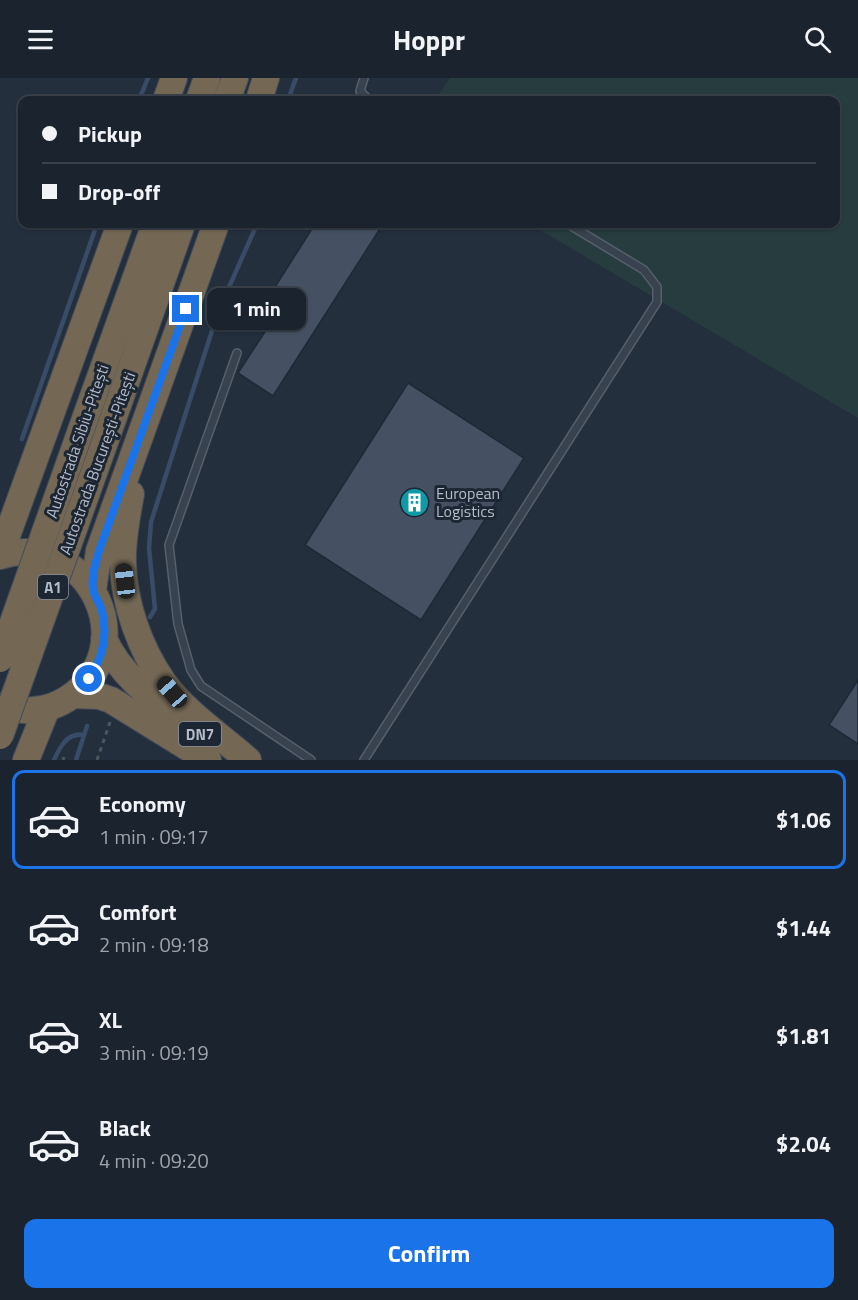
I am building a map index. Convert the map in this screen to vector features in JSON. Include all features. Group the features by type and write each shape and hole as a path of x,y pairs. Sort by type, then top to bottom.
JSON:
{"highway":[{"path":"167,96 174,78"},
{"path":"200,96 207,78"},
{"path":"228,96 235,78"},
{"path":"260,96 266,78"},
{"path":"0,550 119,228"},
{"name":"Autostrada Sibiu-Pitești","path":"0,659 154,228"},
{"name":"Autostrada București-Pitești","path":"0,736 182,228"},
{"path":"93,590 99,551 215,228"},
{"path":"139,442 127,519 123,563 127,596 137,630 164,683 180,701 248,760"},
{"name":"DN7","path":"0,556 32,552 56,558 77,571 93,590 103,614 104,639 95,670 74,695 47,708 21,711 0,706"},
{"name":"DN7","path":"104,639 113,659 161,705 201,735 242,760"},
{"name":"DN7","path":"74,695 99,696 120,705 208,760"},
{"path":"26,760 47,708"}],"lane":[{"path":"363,78 360,91 365,96"},
{"path":"364,760 657,302 657,287 644,270 575,228"},
{"path":"237,353 169,544 178,624 190,670 201,686 311,760"}],"path":[{"path":"97,760 112,716 120,705"}],"green space":[{"path":"450,78 858,78 858,418 537,228 840,228 840,96 438,96"}],"building":[{"path":"312,228 380,228 273,396 238,373 274,318 261,309"},
{"name":"European Logistics","path":"408,383 524,458 421,620 305,545"},
{"path":"858,680 858,744 829,725"}],"waterway":[{"path":"141,96 148,78"},
{"path":"289,96 296,78"},
{"path":"22,439 96,228"},
{"path":"150,617 155,609 149,548 151,522 218,312 255,228"},
{"path":"76,760 87,726"},
{"path":"54,760 69,738 84,735"}],"place":[{"name":"European Logistics","path":"415,502"}],"route":[{"path":"89,679 99,660 104,639 103,614 93,590 99,551 186,309"}]}
